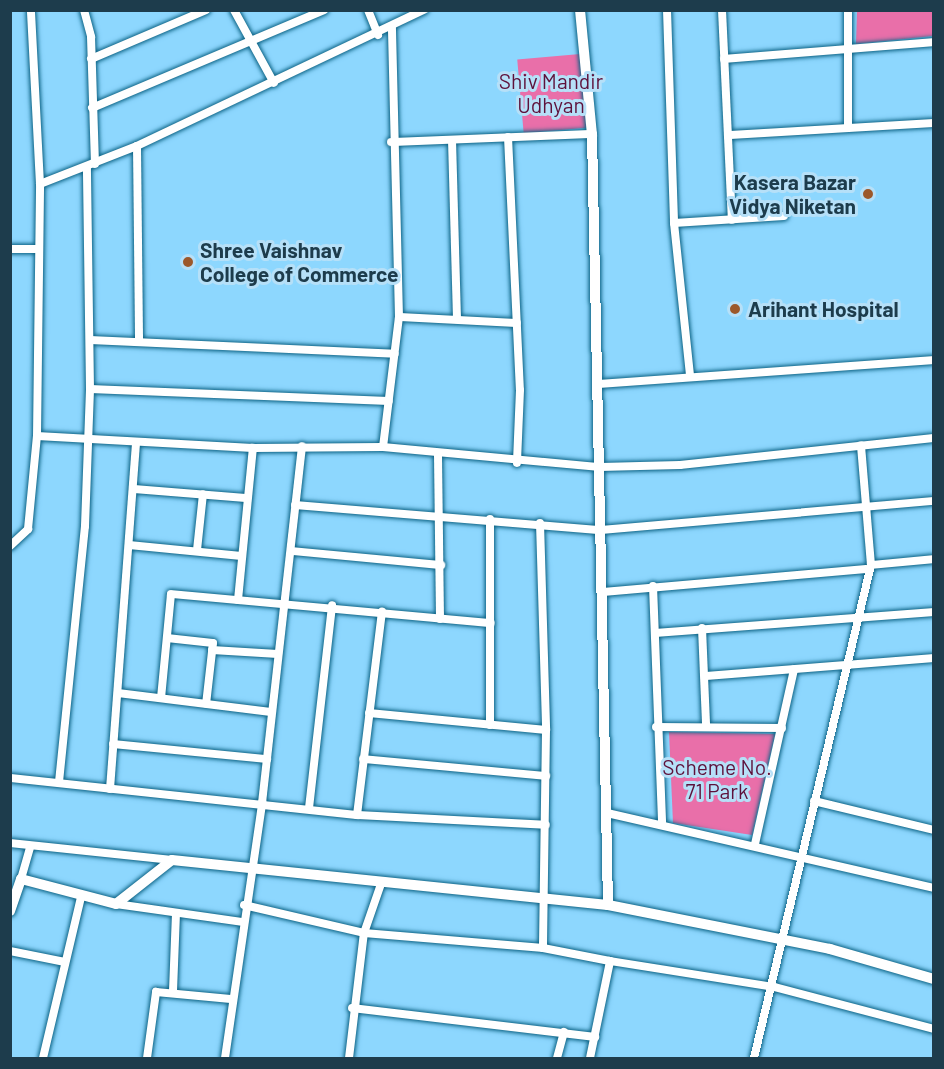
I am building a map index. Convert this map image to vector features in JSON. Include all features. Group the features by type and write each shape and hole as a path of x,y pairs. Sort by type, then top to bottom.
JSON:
{"street":[{"path":"10,546 28,529 37,436 40,184 31,10"},
{"path":"84,10 91,58 95,164"},
{"path":"91,58 206,10"},
{"path":"234,10 249,44 274,83"},
{"path":"92,108 200,59 249,44 324,10"},
{"path":"368,10 378,35"},
{"path":"40,184 87,168 137,147 378,35 424,10"},
{"path":"580,10 592,134 599,384 608,905"},
{"path":"667,10 674,223 690,374"},
{"path":"722,10 730,135 732,220"},
{"path":"848,10 848,126"},
{"path":"383,447 399,317 391,142 392,27"},
{"path":"724,59 848,52 933,42"},
{"path":"730,135 848,126 933,123"},
{"path":"391,142 592,134"},
{"path":"508,137 517,323 517,463"},
{"path":"452,140 457,317"},
{"path":"137,147 139,340"},
{"path":"59,782 89,437 87,168"},
{"path":"674,223 784,216"},
{"path":"10,249 39,249"},
{"path":"399,317 457,317 517,323"},
{"path":"90,340 139,340 395,354"},
{"path":"599,384 690,374 933,360"},
{"path":"90,389 389,400"},
{"path":"37,436 89,437 136,443 253,448 383,447 517,463 600,467 680,465 933,438"},
{"path":"110,789 136,443"},
{"path":"754,1059 774,987 801,855 849,666 868,567 861,445"},
{"path":"225,1059 244,904 252,870 262,803 282,607 292,551 302,446"},
{"path":"238,600 246,498 253,448"},
{"path":"438,455 440,619"},
{"path":"134,489 246,498"},
{"path":"197,550 203,494"},
{"path":"295,505 440,513 601,530 866,509 933,501"},
{"path":"490,519 490,725"},
{"path":"540,523 546,730 543,948"},
{"path":"129,545 241,556"},
{"path":"292,551 441,565"},
{"path":"603,592 933,559"},
{"path":"653,586 656,727 662,825"},
{"path":"161,698 171,594 238,600 282,607 332,605 491,623"},
{"path":"309,808 332,605"},
{"path":"357,815 382,612"},
{"path":"655,633 702,628 858,620 933,612"},
{"path":"702,628 706,676 706,724"},
{"path":"167,638 213,643 206,704"},
{"path":"212,650 278,654"},
{"path":"706,676 933,658"},
{"path":"755,844 794,669"},
{"path":"118,693 271,711"},
{"path":"369,713 546,730"},
{"path":"656,727 706,724 782,728"},
{"path":"113,744 267,759"},
{"path":"363,759 546,776"},
{"path":"10,778 309,808 357,815 546,825"},
{"path":"814,801 933,830"},
{"path":"607,813 755,844 933,888"},
{"path":"10,843 30,847 608,905 784,941 933,979"},
{"path":"10,911 30,847"},
{"path":"116,904 172,860"},
{"path":"21,879 81,897 116,904 242,922"},
{"path":"349,1059 352,1008 364,933 382,881"},
{"path":"43,1059 81,897"},
{"path":"244,904 364,933 543,948 774,987 933,1029"},
{"path":"173,991 176,914"},
{"path":"10,951 65,962"},
{"path":"590,1059 610,961"},
{"path":"147,1059 156,992 173,991 231,999"},
{"path":"352,1008 595,1037"},
{"path":"557,1059 564,1032"}],"green space":[{"path":"857,11 933,11 933,36 856,44"},
{"name":"Shiv Mandir Udhyan","path":"580,54 586,128 524,133 517,59"},
{"name":"Scheme No. 71 Park","path":"669,732 775,734 752,835 673,823"}],"place":[{"name":"Kasera Bazar Vidya Niketan","path":"868,194"},
{"name":"Shree Vaishnav College of Commerce","path":"188,262"},
{"name":"Arihant Hospital","path":"735,309"}]}
